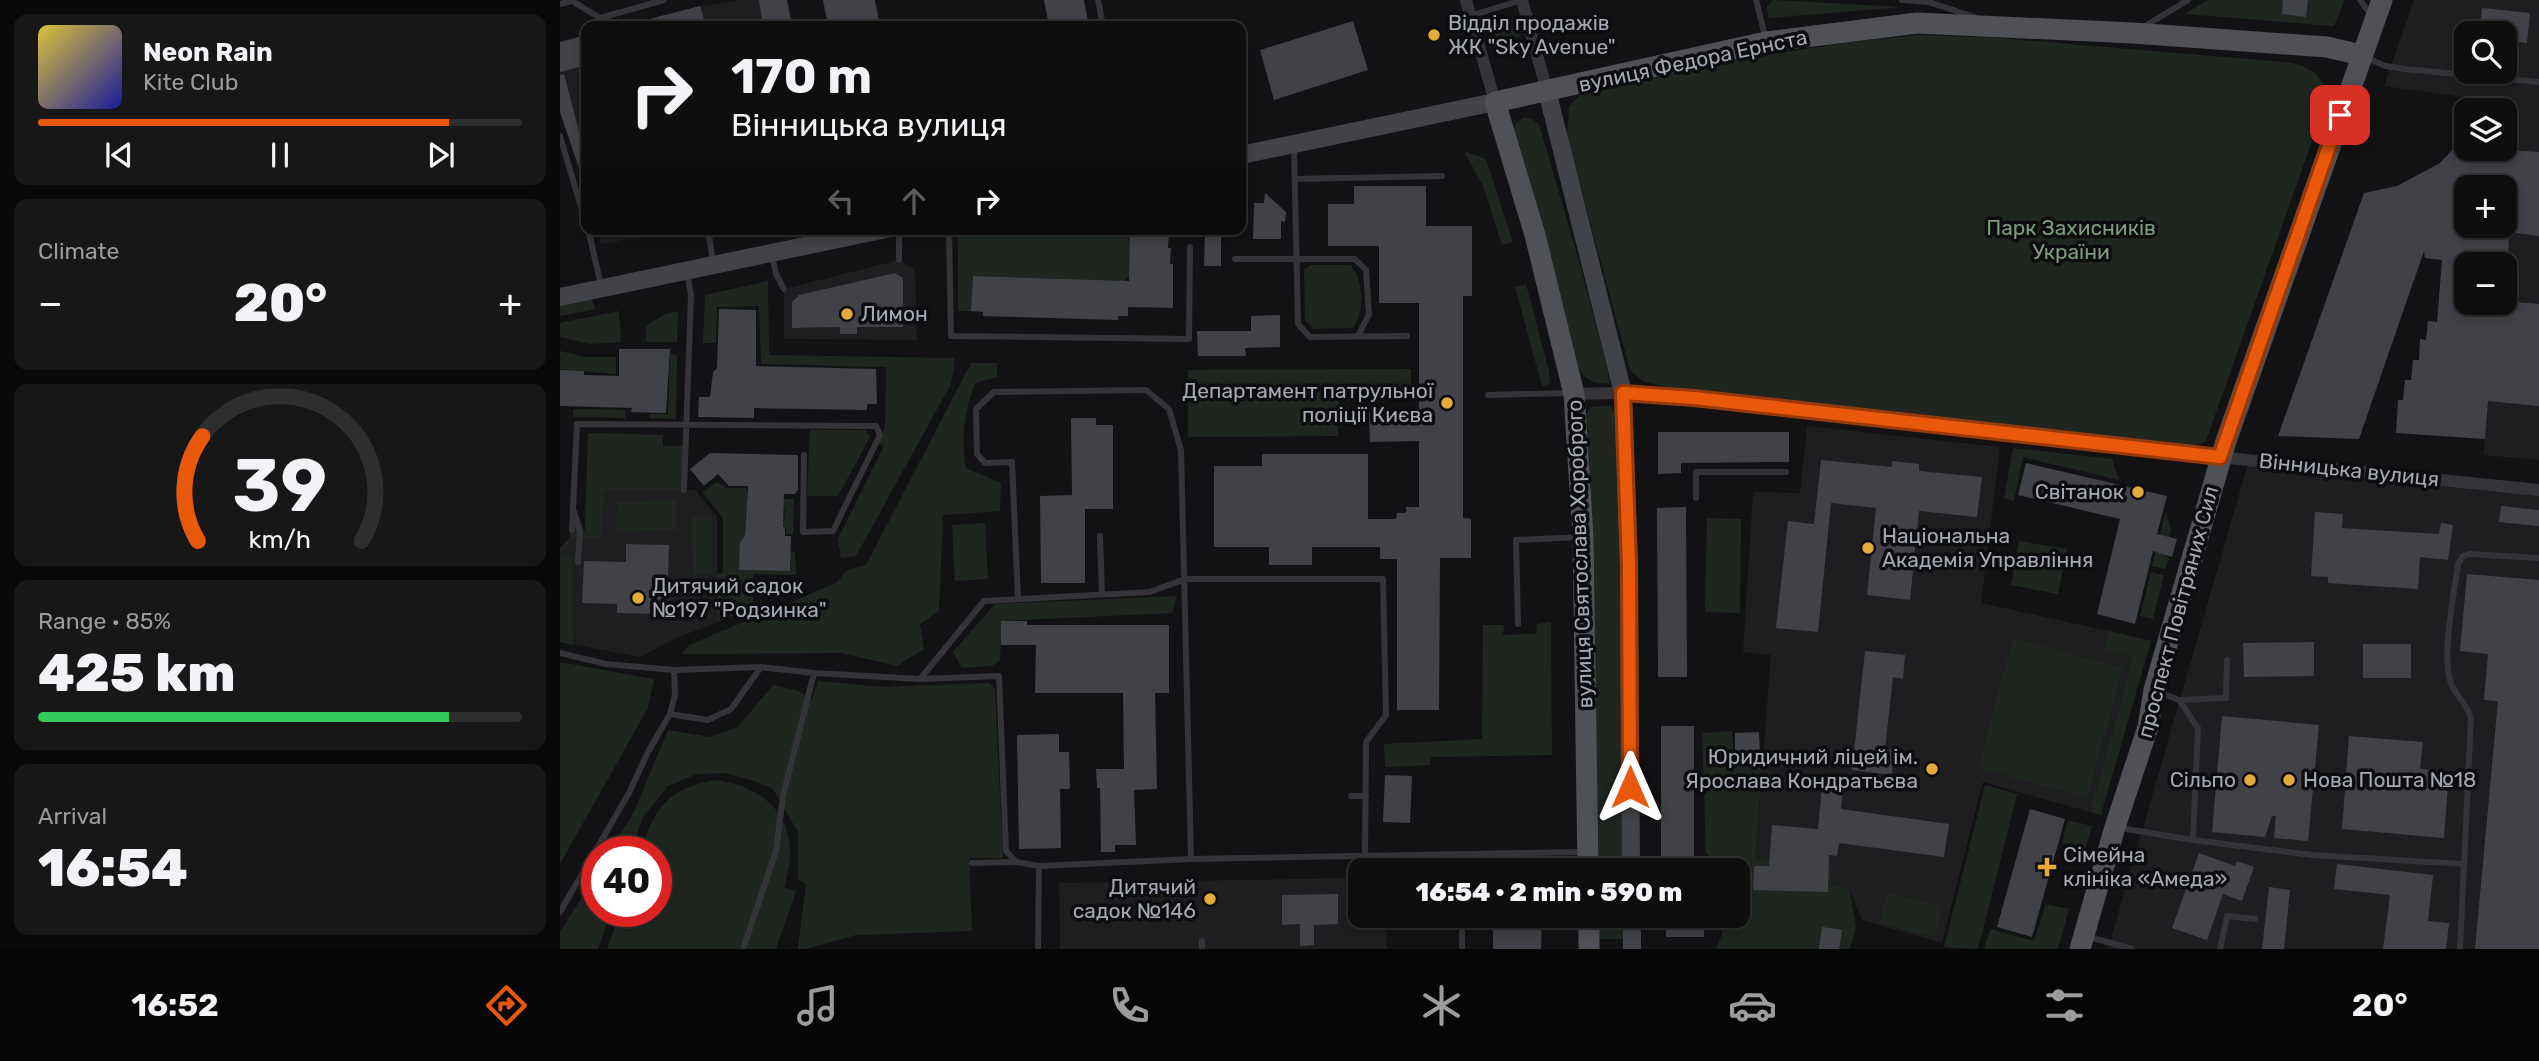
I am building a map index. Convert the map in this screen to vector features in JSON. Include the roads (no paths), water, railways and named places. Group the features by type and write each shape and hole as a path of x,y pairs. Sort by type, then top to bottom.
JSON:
{"main road":[{"name":"проспект Повітряних Сил","path":"2082,942 2115,827 2148,727 2154,691 2220,457 2378,10"},
{"name":"вулиця Федора Ернста","path":"1495,102 1766,42 1917,23 2133,33 2327,47 2361,55"},
{"name":"вулиця Святослава Хороброго","path":"1495,102 1535,235 1574,394 1583,537 1588,858"},
{"path":"1589,928 1590,949"}],"street":[{"name":"вулиця Святослава Хороброго","path":"1466,0 1495,102"},
{"path":"1522,0 1623,393 1629,565 1631,858"},
{"name":"вулиця Федора Ернста","path":"1246,154 1495,102"},
{"path":"560,297 858,235"},
{"name":"Вінницька вулиця","path":"1574,394 1623,393 1694,398 2539,490"},
{"path":"1632,928 1632,949"}],"lane":[{"path":"560,4 572,0 600,18 664,0"},
{"path":"1098,0 1102,21"},
{"path":"1470,16 1522,0"},
{"path":"1756,0 1766,42"},
{"path":"1902,0 1928,2 2003,26"},
{"path":"2133,33 2188,0"},
{"path":"2360,0 2378,10"},
{"path":"2361,55 2385,66 2539,82"},
{"path":"560,136 581,207"},
{"path":"1294,144 1298,324 1310,337 1407,336"},
{"path":"1295,179 1442,176"},
{"path":"589,235 602,289"},
{"path":"709,235 713,265"},
{"path":"899,235 899,260"},
{"path":"949,235 951,336 1189,339 1190,247"},
{"path":"772,253 776,274 784,289"},
{"path":"1235,259 1355,258 1366,270 1369,314 1358,336"},
{"path":"684,490 691,295 687,271"},
{"path":"1018,599 1012,462 985,463 977,454 976,409 994,392 1146,390 1169,410 1181,450 1191,859"},
{"path":"1488,395 1556,392 1574,394"},
{"path":"572,530 577,424 876,426 880,435 833,531 803,532 804,455"},
{"path":"1696,498 1696,472 1786,472"},
{"path":"572,506 580,530 578,562"},
{"path":"1100,536 1102,594"},
{"path":"1518,624 1516,540 1583,537"},
{"path":"2460,949 2471,718 2468,707 2450,680 2447,660 2458,564 2463,556 2469,554 2539,558"},
{"path":"920,679 984,601 1150,592 1185,579 1383,579 1386,715 1366,742 1365,856"},
{"path":"560,653 606,664 674,670 761,667 920,679 999,676 1006,851 1016,862"},
{"path":"2154,691 2179,700 2226,698 2227,660"},
{"path":"670,713 708,720 731,709 761,667"},
{"path":"560,912 629,793 670,713 675,695 674,670"},
{"path":"743,949 776,851 783,796 814,673"},
{"path":"2179,700 2199,727 2193,840"},
{"path":"1351,796 1366,796"},
{"path":"2115,827 2312,855 2464,864"},
{"path":"972,863 1016,862 1039,866 1191,859 1445,854 1527,858"},
{"path":"1038,949 1039,866"},
{"path":"2220,949 2227,916 2255,919"},
{"path":"1461,928 1462,949"},
{"path":"1202,941 1202,949"},
{"path":"2082,942 2132,949"}],"place":[{"name":"Відділ продажів ЖК \"Sky Avenue\"","path":"1434,35"},
{"name":"Лимон","path":"847,314"},
{"name":"Департамент патрульної поліції Києва","path":"1447,403"},
{"name":"Світанок","path":"2138,492"},
{"name":"Національна Академія Управління","path":"1868,548"},
{"name":"Дитячий садок №197 \"Родзинка\"","path":"638,598"},
{"name":"Юридичний ліцей ім. Ярослава Кондратьєва","path":"1932,769"},
{"name":"Сільпо","path":"2250,780"},
{"name":"Нова Пошта №18","path":"2289,780"},
{"name":"Сімейна клініка «Амеда»","path":"2047,867"},
{"name":"Дитячий садок №146","path":"1210,899"}],"park label":[{"name":"Парк Захисників України","path":"2071,240"}]}
